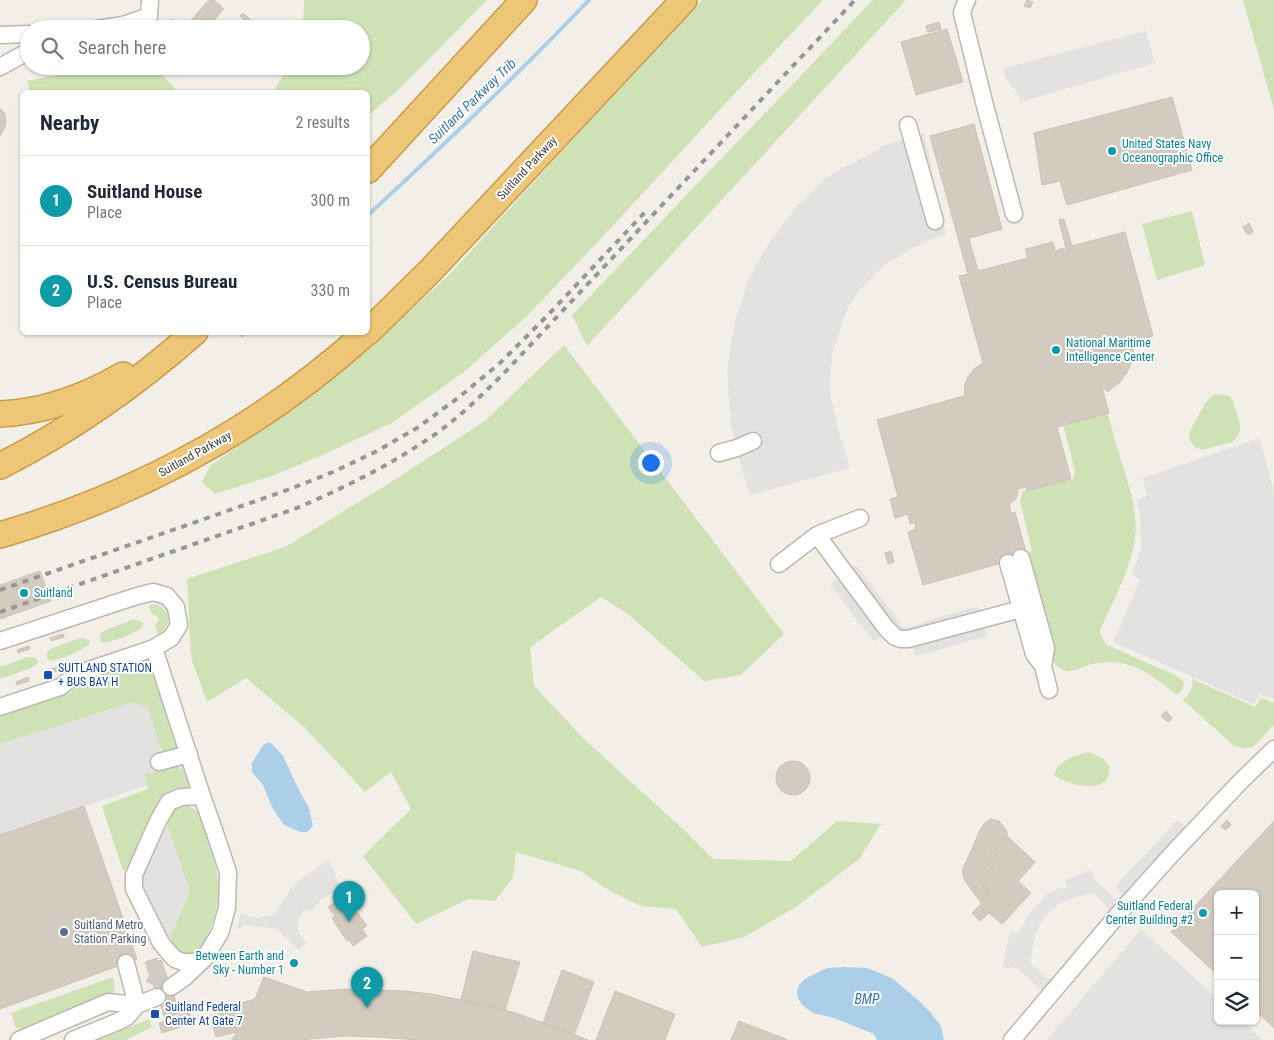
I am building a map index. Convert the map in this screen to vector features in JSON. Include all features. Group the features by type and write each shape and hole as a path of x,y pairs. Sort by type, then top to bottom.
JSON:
{"highway":[{"path":"370,168 524,0"},
{"name":"Suitland Parkway","path":"370,329 443,258 684,0"},
{"path":"0,414 45,408 81,396 123,375 179,335"},
{"path":"0,466 39,445 96,410 149,371 191,335"},
{"name":"Suitland Parkway","path":"0,537 134,486 221,440 305,384 364,335"}],"lane":[{"path":"137,20 149,16 150,0"},
{"path":"967,0 962,13 1014,214"},
{"path":"0,35 20,34"},
{"path":"0,67 20,56"},
{"path":"908,125 936,221"},
{"path":"720,453 753,441"},
{"path":"779,564 817,535 860,518"},
{"path":"817,535 886,628 901,640 920,637 1022,609"},
{"path":"1043,666 1046,648 1014,561 1022,609 1034,654 1043,666 1049,690"},
{"path":"0,641 153,592 167,596 176,607 179,625 171,638 154,648 77,674 60,687 0,707"},
{"path":"154,648 228,872 227,908 220,934 204,959 184,978 171,987"},
{"path":"1012,1040 1121,910 1240,782 1274,750"},
{"path":"159,762 189,754"},
{"path":"202,796 181,796 169,802 158,821 134,875 134,889 161,943 175,959 192,962 204,959"},
{"path":"161,943 163,964"},
{"path":"126,963 149,997"},
{"path":"19,1040 108,1002 149,997"},
{"path":"73,1040 127,1017 149,997"}],"green space":[{"path":"304,0 487,0 400,88 370,114 370,90 274,90 283,75 370,75 370,20 303,20"},
{"path":"702,0 823,0 527,316 464,372 392,423 320,456 269,477 215,494 202,482 210,466 342,372 450,274"},
{"path":"873,0 906,0 587,346 572,315"},
{"path":"1243,0 1274,0 1274,110"},
{"path":"57,75 162,75 176,90 30,90 27,81"},
{"path":"1192,211 1205,265 1157,280 1142,224"},
{"path":"564,345 784,634 741,675 704,681 629,615 601,597 530,647 534,686 586,741 684,830 713,859 791,861 837,821 881,824 859,859 796,907 744,937 702,947 676,909 641,906 610,891 580,871 516,852 513,877 495,901 468,899 416,924 363,856 411,809 391,772 365,792 303,726 246,678 207,702 191,658 187,579 287,546 388,484 485,421"},
{"path":"1216,394 1230,397 1233,401 1240,430 1232,442 1202,450 1194,446 1190,441 1190,431 1206,402"},
{"path":"1107,411 1131,495 1136,525 1134,545 1128,567 1100,630 1101,636 1107,645 1177,676 1184,682 1182,690 1177,695 1147,673 1130,665 1110,662 1089,665 1069,671 1061,669 1054,662 1023,555 1032,551 1020,501 1023,491 1073,479 1075,471 1063,424"},
{"path":"155,604 168,613 167,626 158,635 155,625 159,619 152,614 149,605"},
{"path":"132,620 138,620 143,623 142,628 118,639 103,643 100,641 100,635 103,631"},
{"path":"80,638 90,641 89,645 60,659 50,661 47,658 47,652 50,649"},
{"path":"27,657 33,657 38,660 37,664 0,679 0,667"},
{"path":"137,666 146,669 153,676 179,750 169,753 163,751 152,725 148,708 132,703 0,744 0,717 71,692 77,684"},
{"path":"1192,679 1255,707 1261,699 1274,702 1274,725 1253,747 1242,748 1233,745 1183,700 1190,691"},
{"path":"1088,752 1102,758 1110,767 1108,778 1102,783 1096,786 1081,786 1054,775 1057,767 1069,758"},
{"path":"177,766 187,771 190,787 157,809 126,870 123,871 102,806 148,789 144,774"},
{"path":"186,805 196,810 203,822 217,871 218,882 215,915 206,940 201,947 191,953 180,952 172,945 171,940 171,934 189,894 189,889 168,827 168,821 176,806"},
{"path":"113,977 115,987 111,995 26,1030 16,1028 11,1013"},
{"path":"149,1019 152,1027 126,1040 98,1040"}],"shaded area":[{"path":"1146,31 1155,63 1020,102 1018,93 1005,79 1004,68"},
{"path":"924,133 946,235 936,237 911,249 885,265 864,285 845,314 832,355 830,395 850,468 750,495 731,426 727,372 734,325 746,285 766,247 797,206 825,179 885,145"},
{"path":"1259,438 1273,487 1274,498 1274,697 1273,699 1260,694 1254,704 1113,642 1140,580 1132,575 1141,548 1140,516 1137,500 1147,496 1143,478"},
{"path":"856,565 901,626 907,628 978,606 981,614 903,636 848,569"},
{"path":"839,577 884,635 874,642 830,584"},
{"path":"984,626 988,636 916,656 912,645"},
{"path":"131,703 148,708 160,746 164,752 170,753 179,750 187,771 177,766 144,774 147,785 0,835 0,744"},
{"path":"157,809 169,816 168,827 189,894 170,939 152,944 126,870"},
{"path":"1178,820 1186,827 1111,912 1099,898 1090,893 1065,901 1049,912 1043,919 1035,935 1030,960 1031,964 1045,977 1054,978 1042,992 1018,969 1010,967 1007,969 1003,965 1010,932 1019,933 1028,915 1047,894 1059,888 1067,888 1065,880 1091,870 1094,879 1115,899 1119,898 1120,892 1115,886"},
{"path":"329,860 341,888 321,900 312,911 304,910 298,922 298,928 299,933 307,944 298,949 273,928 246,925 237,930 241,913 257,918 274,915 291,888"},
{"path":"1141,929 1214,995 1214,1025 1246,1025 1263,1040 1047,1040"}],"water":[{"path":"270,742 283,756 309,808 313,826 307,832 300,832 284,825 273,809 263,785 252,772 252,763 264,744"},
{"name":"BMP","path":"827,968 867,968 892,978 930,1012 941,1026 944,1040 877,1040 874,1034 834,1018 813,1013 802,1005 797,991 799,985 806,978"}],"building":[{"path":"209,0 214,0 224,9 214,20 191,20"},
{"path":"1027,0 1033,2 1030,8 1024,6"},
{"path":"243,13 251,20 244,20 240,16"},
{"path":"939,22 941,29 928,32 926,26"},
{"path":"947,29 963,82 916,95 901,42"},
{"name":"United States Navy Oceanographic Office","path":"1172,97 1192,170 1067,205 1060,181 1042,185 1034,133"},
{"path":"0,108 5,114 6,121 0,136"},
{"name":"National Maritime Intelligence Center","path":"974,124 1002,229 969,238 978,271 1028,258 1025,249 1053,242 1055,251 1064,248 1065,252 1067,252 1059,220 1064,219 1072,246 1125,232 1153,336 1125,344 1134,345 1131,364 1126,374 1119,383 1107,392 1102,387 1109,413 1057,427 1071,479 1027,491 1026,487 1018,489 1016,499 1009,504 1011,513 1015,512 1027,556 923,585 908,532 916,529 915,523 910,524 908,514 895,518 890,499 898,497 877,420 964,396 968,377 975,368 983,363 959,276 968,274 930,136"},
{"path":"1249,223 1253,231 1251,234 1247,234 1243,227"},
{"path":"891,551 894,562 888,564 885,553"},
{"name":"Suitland","path":"40,571 51,601 0,619 0,585"},
{"path":"63,634 64,637 51,641 50,638"},
{"path":"29,646 30,649 18,653 17,650"},
{"path":"62,665 63,669 51,673 49,670"},
{"path":"28,677 29,681 17,685 16,682"},
{"path":"1166,711 1172,718 1168,722 1161,716"},
{"path":"793,761 800,762 805,766 809,771 809,785 805,790 800,794 793,795 786,794 781,790 777,785 776,778 777,771 781,766 786,762"},
{"name":"Suitland Metro Station Parking","path":"84,806 137,959 0,1009 0,835"},
{"path":"990,819 999,821 1007,831 1007,836 985,861 994,872 982,885 988,892 980,901 965,881 963,869 980,830"},
{"path":"1227,820 1231,825 1225,830 1221,826"},
{"name":"Suitland Federal Center Building #2","path":"1274,821 1274,1028 1259,1014 1259,890 1214,890 1214,971 1171,932"},
{"path":"1007,836 1035,862 1018,881 1031,893 1002,924 989,913 980,921 972,913 981,904 980,901 988,892 982,885 994,872 985,861"},
{"path":"338,900 343,907 350,902 367,926 362,929 367,936 353,946 349,939 347,941 332,918 335,916 328,907"},
{"path":"473,951 520,962 505,1010 461,1000"},
{"path":"157,958 158,961 161,960 180,1013 165,1018 145,962"},
{"path":"562,970 594,982 574,1035 543,1023"},
{"path":"264,977 307,992 348,989 431,994 519,1014 588,1040 419,1040 345,1036 299,1040 232,1040 237,1032 216,1037 210,1016 236,1009 235,1005 255,999"},
{"path":"615,991 675,1014 665,1040 596,1040"},
{"path":"189,1012 192,1023 162,1033 159,1023"},
{"path":"739,1021 788,1040 731,1040"}],"waterway":[{"name":"Suitland Parkway Trib","path":"370,213 480,109 589,0"}],"tunnel":[{"path":"153,985 163,964"}],"railway":[{"path":"0,612 297,508 379,469 436,434 506,371 855,0"},
{"path":"0,590 290,489 333,472 377,451 417,428 458,398 500,363 648,209"}],"place":[{"name":"United States Navy Oceanographic Office","path":"1112,151"},
{"name":"National Maritime Intelligence Center","path":"1056,350"},
{"name":"Suitland","path":"24,593"},
{"name":"SUITLAND STATION + BUS BAY H","path":"48,675"},
{"name":"Suitland Federal Center Building #2","path":"1203,913"},
{"name":"Suitland House","path":"349,922"},
{"name":"Suitland Metro Station Parking","path":"64,932"},
{"name":"Between Earth and Sky - Number 1","path":"294,963"},
{"name":"U.S. Census Bureau","path":"367,1008"},
{"name":"Suitland Federal Center At Gate 7","path":"155,1014"}]}
